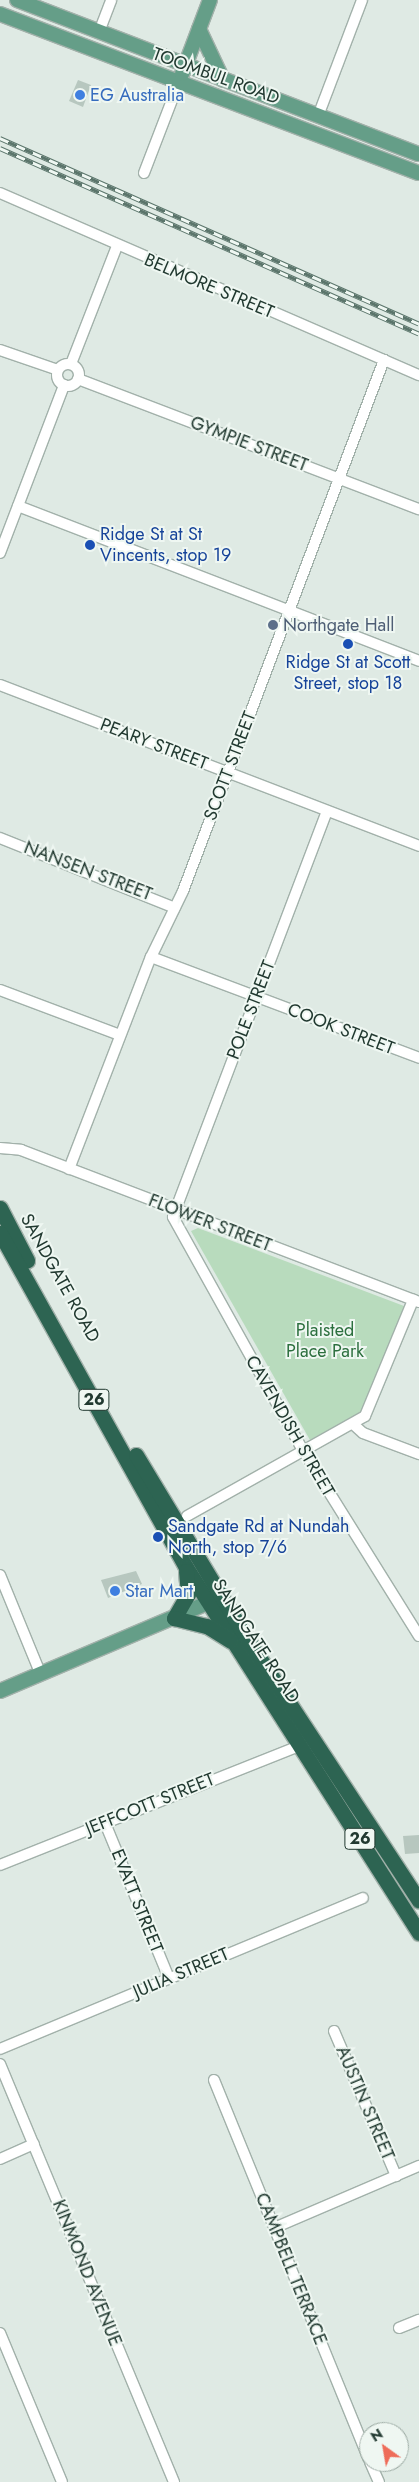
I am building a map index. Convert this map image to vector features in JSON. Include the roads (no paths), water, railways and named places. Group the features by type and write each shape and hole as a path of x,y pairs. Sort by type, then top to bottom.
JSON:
{"highway":[{"name":"SANDGATE ROAD","path":"0,1208 215,1600 236,1644 419,1933"},
{"name":"SANDGATE ROAD","path":"0,1233 186,1568 215,1600 419,1901"},
{"path":"186,1568 188,1594 174,1618 207,1626 236,1644"}],"main road":[{"name":"TOOMBUL ROAD","path":"18,0 419,154"},
{"path":"179,82 210,0"},
{"name":"TOOMBUL ROAD","path":"0,14 419,173"},
{"path":"199,29 223,80"},
{"path":"0,1691 41,1676 215,1600"}],"street":[{"path":"98,32 111,0"},
{"path":"318,116 362,0"},
{"path":"144,173 179,82"},
{"name":"BELMORE STREET","path":"0,193 116,246 419,375"},
{"path":"0,350 58,370 71,364 116,246"},
{"name":"SCOTT STREET","path":"69,1169 151,956 175,908 228,772 384,360"},
{"path":"64,385 78,379 71,364"},
{"path":"0,552 64,385 58,370"},
{"name":"GYMPIE STREET","path":"78,379 419,509"},
{"path":"18,506 419,661"},
{"name":"PEARY STREET","path":"0,685 419,846"},
{"name":"POLE STREET","path":"176,1210 327,811"},
{"name":"NANSEN STREET","path":"0,838 175,908"},
{"name":"COOK STREET","path":"151,956 419,1058"},
{"path":"0,990 120,1035"},
{"name":"FLOWER STREET","path":"0,1148 21,1150 416,1301"},
{"name":"CAVENDISH STREET","path":"176,1210 175,1222 304,1452 419,1636"},
{"path":"188,1516 353,1424 372,1406 416,1301"},
{"path":"353,1424 419,1454"},
{"path":"0,1575 41,1676"},
{"name":"JEFFCOTT STREET","path":"0,1865 301,1745"},
{"name":"EVATT STREET","path":"105,1823 169,1978"},
{"name":"JULIA STREET","path":"0,2049 363,1898"},
{"name":"AUSTIN STREET","path":"334,2031 396,2176"},
{"name":"KINMOND AVENUE","path":"0,2064 174,2482"},
{"name":"CAMPBELL TERRACE","path":"214,2080 359,2433"},
{"path":"0,2159 34,2144"},
{"path":"274,2228 419,2166"},
{"path":"399,2328 419,2320"},
{"path":"0,2333 62,2482"}],"railway":[{"path":"0,138 419,324"},
{"path":"0,148 419,334"}],"place":[{"name":"EG Australia","path":"80,95"},
{"name":"Ridge St at St Vincents, stop 19","path":"90,545"},
{"name":"Northgate Hall","path":"273,625"},
{"name":"Ridge St at Scott Street, stop 18","path":"348,644"},
{"name":"Sandgate Rd at Nundah North, stop 7/6","path":"158,1537"},
{"name":"Star Mart","path":"115,1591"}],"park label":[{"name":"Plaisted Place Park","path":"325,1341"}]}
